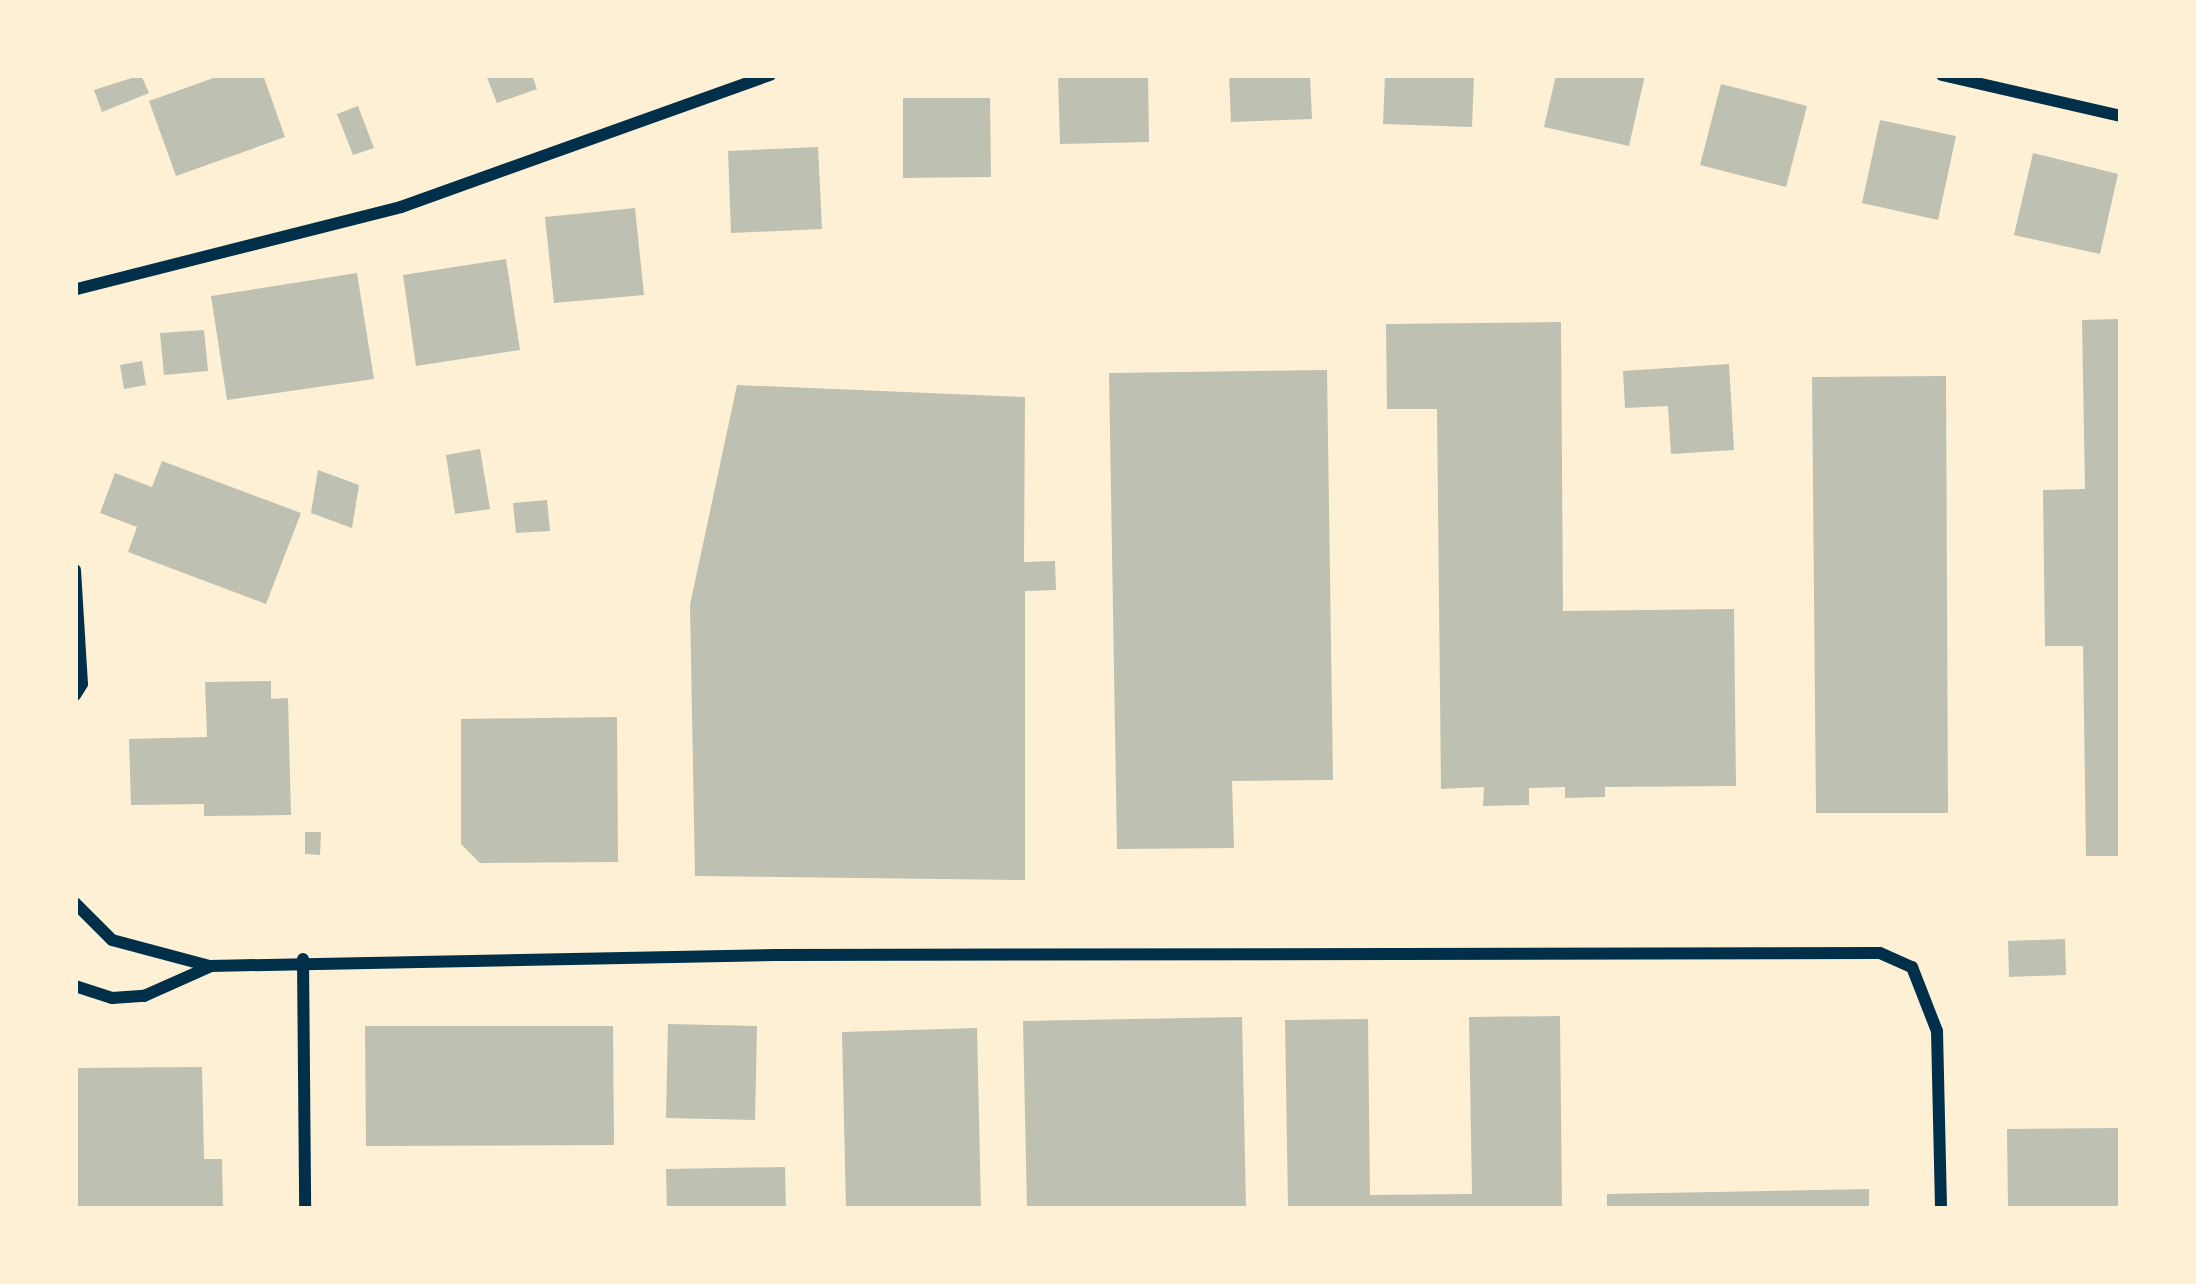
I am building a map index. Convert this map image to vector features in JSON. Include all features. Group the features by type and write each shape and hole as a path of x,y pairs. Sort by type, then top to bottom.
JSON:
{"street":[{"path":"76,290 400,207 770,75"},
{"path":"1942,75 2121,116"},
{"path":"75,570 82,684 75,695"},
{"path":"75,903 112,940 210,966 303,959 1880,953 1912,967 1936,1030 1941,1209"},
{"path":"303,959 305,1209"},
{"path":"75,986 112,998 144,997 210,966"}],"building":[{"path":"141,75 149,93 102,112 94,90"},
{"path":"222,75 263,75 285,137 176,176 149,101"},
{"path":"486,75 532,75 537,89 497,103"},
{"path":"1058,75 1148,75 1149,142 1060,144"},
{"path":"1229,75 1310,75 1312,119 1231,122"},
{"path":"1385,75 1474,75 1472,127 1383,124"},
{"path":"1556,75 1645,75 1629,146 1544,127"},
{"path":"1721,84 1807,106 1786,187 1700,165"},
{"path":"903,98 990,98 991,177 903,178"},
{"path":"358,106 374,148 353,155 337,114"},
{"path":"1880,120 1956,136 1938,220 1862,203"},
{"path":"818,147 822,229 731,233 728,151"},
{"path":"2033,153 2118,174 2100,254 2014,235"},
{"path":"635,208 644,295 554,303 545,217"},
{"path":"506,259 520,350 416,366 403,275"},
{"path":"357,273 374,379 227,400 211,296"},
{"path":"2121,319 2121,856 2086,856 2083,646 2045,646 2043,490 2085,489 2082,320"},
{"path":"1561,322 1563,611 1734,609 1736,786 1605,787 1605,797 1565,798 1565,787 1529,788 1529,805 1483,806 1484,787 1441,789 1437,409 1387,409 1386,324"},
{"path":"204,330 208,371 164,375 160,333"},
{"path":"142,361 146,385 124,389 120,365"},
{"path":"1729,364 1734,450 1671,454 1668,406 1625,408 1623,371"},
{"path":"1327,370 1333,780 1232,781 1234,848 1117,849 1109,373"},
{"path":"1946,376 1948,813 1816,813 1812,377"},
{"path":"737,385 1025,397 1024,562 1055,561 1056,590 1025,591 1025,880 695,876 690,605"},
{"path":"480,449 490,509 455,514 446,455"},
{"path":"162,461 301,513 266,604 128,552 137,527 100,513 115,473 152,487"},
{"path":"318,470 359,485 352,528 311,513"},
{"path":"547,500 550,531 516,533 513,503"},
{"path":"271,681 271,699 288,698 291,815 204,816 204,804 131,805 129,739 207,737 205,682"},
{"path":"617,717 618,862 480,863 461,844 461,719"},
{"path":"305,832 321,832 320,855 305,854"},
{"path":"2065,939 2066,975 2009,977 2008,941"},
{"path":"1560,1016 1562,1209 1288,1209 1285,1020 1368,1019 1370,1195 1472,1194 1469,1017"},
{"path":"1242,1017 1246,1209 1027,1209 1023,1021"},
{"path":"668,1024 757,1026 755,1120 666,1118"},
{"path":"365,1026 613,1026 614,1145 366,1146"},
{"path":"977,1028 981,1209 846,1209 842,1032"},
{"path":"202,1067 204,1159 222,1159 223,1209 75,1209 75,1068"},
{"path":"2121,1128 2121,1209 2008,1209 2007,1129"},
{"path":"785,1167 786,1209 667,1209 666,1169"},
{"path":"1869,1189 1869,1209 1607,1209 1607,1194"}]}
